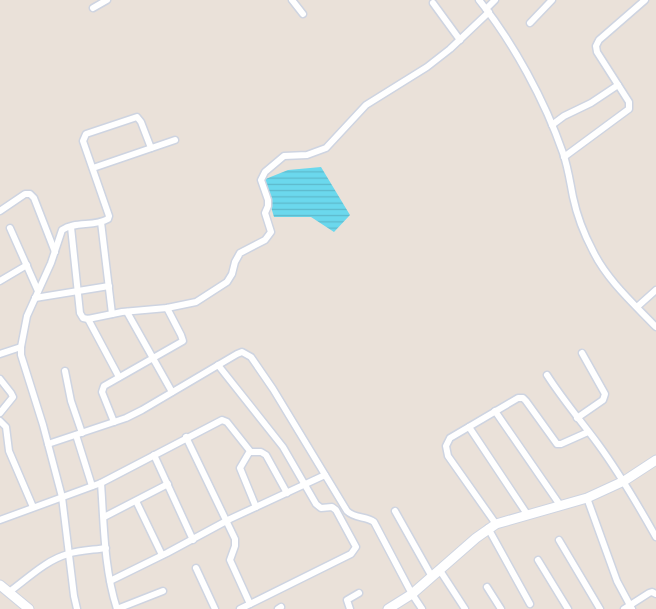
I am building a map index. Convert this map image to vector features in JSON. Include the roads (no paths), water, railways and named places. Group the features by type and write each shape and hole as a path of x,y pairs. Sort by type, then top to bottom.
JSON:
{"street":[{"path":"93,8 107,0"},
{"path":"292,0 303,14"},
{"path":"479,0 512,48 546,110 564,157 576,211 594,253 608,273 656,327"},
{"path":"71,227 80,313 83,318 88,319 112,314 167,308 196,302 228,282 240,253 265,240 270,235 271,229 265,213 269,203 261,180 265,172 284,156 307,155 326,148 366,105 427,67 460,40 496,0"},
{"path":"530,22 552,0"},
{"path":"564,157 629,108 629,102 597,52 596,46 599,40 645,0"},
{"path":"433,3 460,40"},
{"path":"552,125 618,85"},
{"path":"77,609 68,554 62,497 23,363 21,347 27,316 55,252 62,230 102,222 108,219 109,216 83,141 86,134 134,117 140,120 151,148"},
{"path":"93,168 176,140"},
{"path":"0,211 25,194 30,194 34,198 55,252"},
{"path":"102,222 112,314"},
{"path":"10,228 38,291"},
{"path":"0,281 26,265"},
{"path":"35,298 109,286"},
{"path":"637,307 656,290"},
{"path":"114,422 102,389 107,384 183,341 167,308"},
{"path":"127,312 172,392"},
{"path":"88,319 119,377"},
{"path":"0,354 21,347"},
{"path":"48,444 114,422 142,410 242,352 251,357 351,514 374,522 412,594 422,609"},
{"path":"577,418 603,400 605,394 582,353"},
{"path":"218,365 283,447 318,506 324,509 332,508 336,510 355,543 355,550 342,558 240,609"},
{"path":"65,371 92,486"},
{"path":"548,375 559,394 624,481 656,537"},
{"path":"0,379 13,398 0,413"},
{"path":"530,604 492,526 446,452 446,446 450,438 514,399 523,398 557,444 562,444 588,432"},
{"path":"495,411 560,505"},
{"path":"0,520 101,483 219,420 224,420 250,452"},
{"path":"0,421 6,427 9,451 33,507"},
{"path":"468,427 527,514"},
{"path":"186,437 236,543 230,557 230,563 250,604"},
{"path":"250,452 261,452 266,455 287,493"},
{"path":"250,452 240,468 256,507"},
{"path":"154,454 193,540"},
{"path":"388,609 412,594 439,569 492,526 527,514 587,498 624,481 656,460"},
{"path":"110,581 225,522 325,475"},
{"path":"101,483 110,581 117,609 163,591"},
{"path":"104,518 168,484"},
{"path":"587,498 628,608 649,593 656,594"},
{"path":"136,501 162,555"},
{"path":"395,511 431,576"},
{"path":"559,540 600,609"},
{"path":"9,592 50,562 68,554 106,548"},
{"path":"538,560 568,609"},
{"path":"196,568 216,609"},
{"path":"439,569 464,609"},
{"path":"0,585 29,609"},
{"path":"487,588 501,609"},
{"path":"350,609 347,600 359,592"}],"water":[{"path":"321,167 350,215 334,232 311,217 274,217 263,180 288,170"}]}
